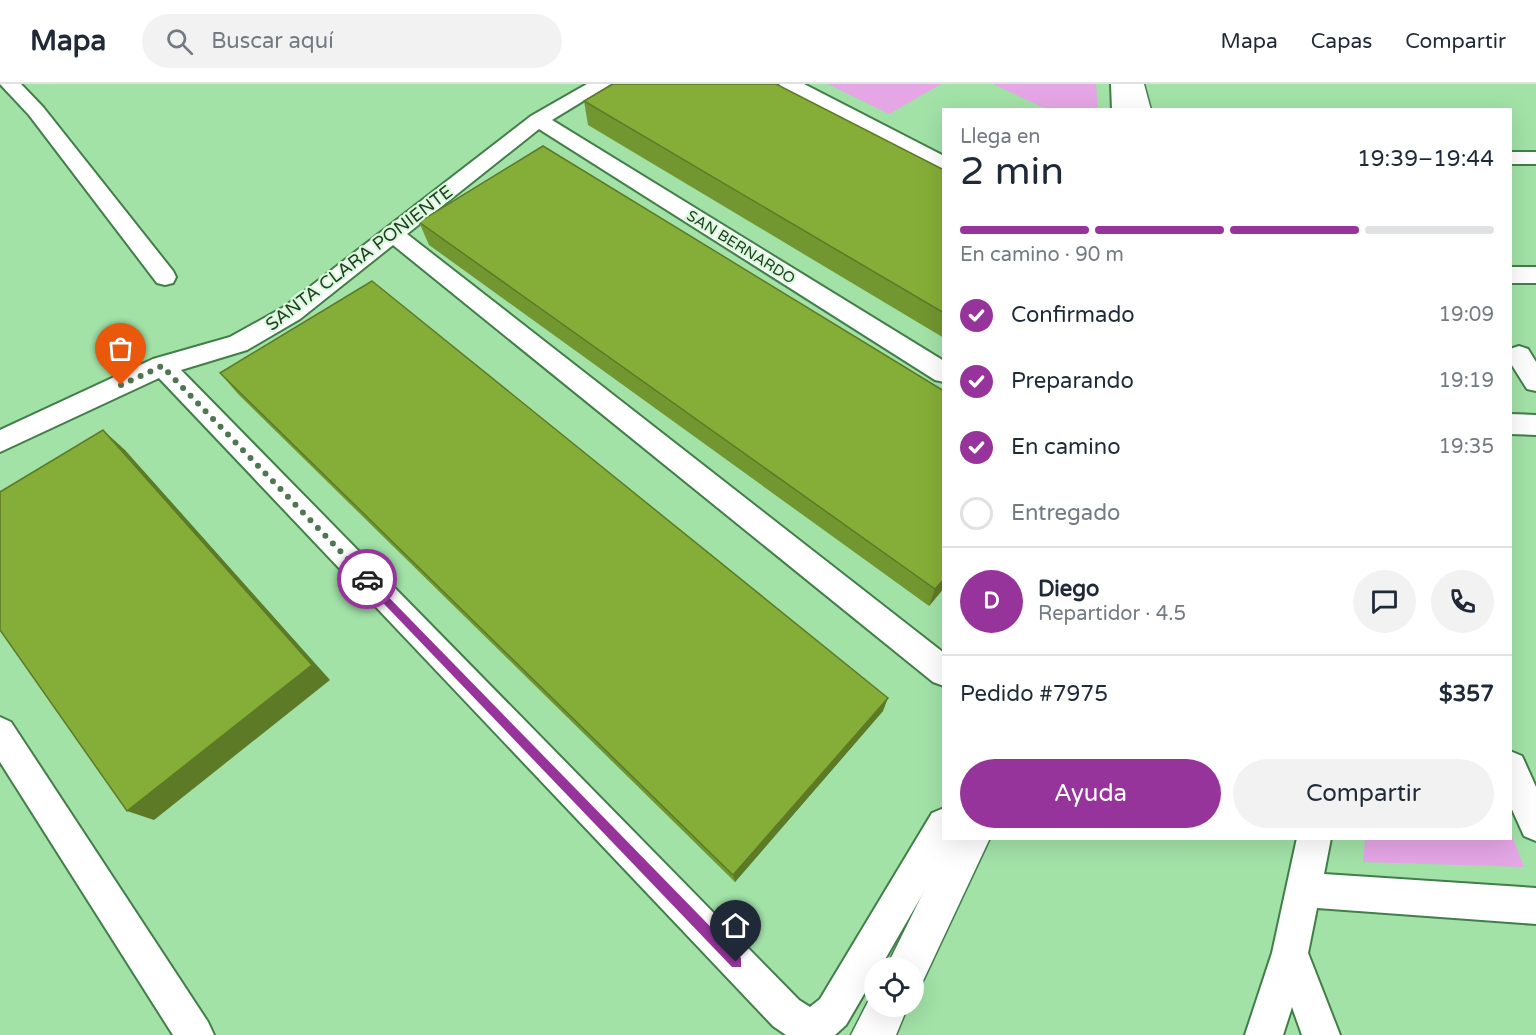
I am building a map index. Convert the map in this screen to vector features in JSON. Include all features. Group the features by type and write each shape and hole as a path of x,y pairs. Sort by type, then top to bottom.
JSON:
{"street":[{"path":"10,84 36,111 165,278"},
{"name":"SANTA CLARA PONIENTE","path":"0,442 162,366 238,344 265,330 292,313 538,120 601,84"},
{"path":"789,84 942,164"},
{"path":"1121,84 1122,108"},
{"path":"1133,84 1139,108"},
{"name":"SAN BERNARDO","path":"538,120 942,372"},
{"path":"1512,158 1536,158"},
{"path":"393,234 942,670"},
{"path":"1512,275 1536,275"},
{"path":"1519,355 1536,381"},
{"path":"162,366 786,1013 812,1030 833,1012 942,828"},
{"path":"1512,424 1536,425"},
{"path":"0,733 195,1035"},
{"path":"1512,771 1536,824"},
{"path":"912,957 970,840"},
{"path":"1264,1035 1290,952 1305,890 1314,840"},
{"path":"1305,890 1536,906"},
{"path":"1290,952 1322,1035"},
{"path":"873,1035 882,1017"}],"shaded area":[{"path":"828,84 941,84 889,114"},
{"path":"993,84 1096,84 1098,108 1044,108"},
{"path":"1512,836 1524,867 1363,862 1365,840 1512,840"}],"building":[{"path":"613,84 776,84 942,169 942,312 584,101"},
{"path":"543,146 942,390 942,581 935,589 419,222"},
{"path":"372,281 888,698 733,875 220,373"},
{"path":"103,430 312,665 127,811 0,630 0,492"}],"way so far":[{"path":"121,385 162,366 367,579"}],"route":[{"path":"367,579 736,962"}]}
